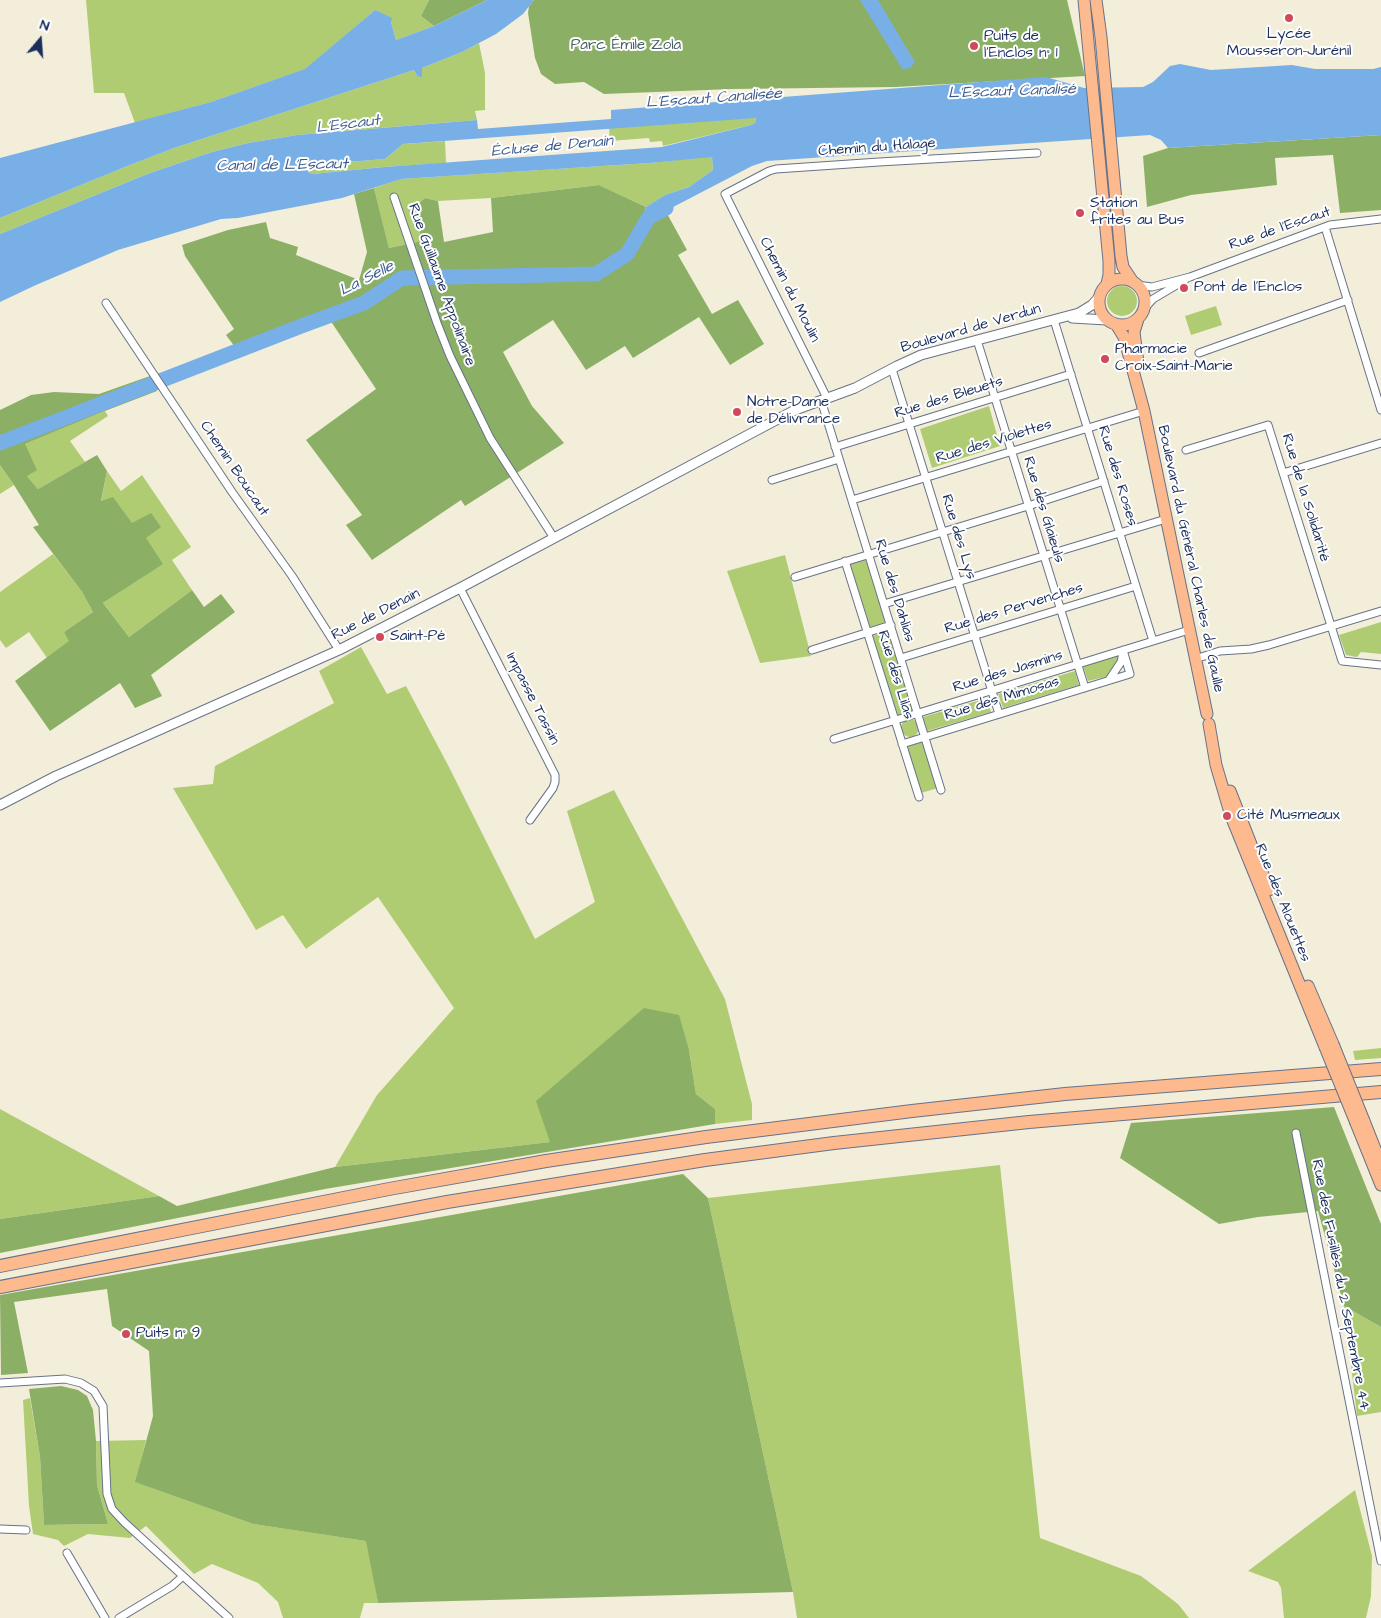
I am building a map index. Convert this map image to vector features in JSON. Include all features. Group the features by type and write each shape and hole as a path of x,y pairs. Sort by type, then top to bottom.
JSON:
{"highway":[{"path":"0,1266 452,1177 738,1132 1065,1094 1381,1069"},
{"path":"0,1287 455,1200 705,1160 851,1141 1029,1122 1381,1092"}],"main road":[{"path":"1084,0 1109,260 1109,275 1107,284 1100,297 1099,308 1111,322 1129,324 1138,319 1145,308 1144,295 1125,271 1121,260 1096,0"},
{"path":"1107,284 1120,279 1135,283"},
{"name":"Boulevard du Général Charles de Gaulle","path":"1138,319 1134,335 1144,411"},
{"name":"Boulevard du Général Charles de Gaulle","path":"1111,322 1124,337 1144,411 1207,714"},
{"name":"Rue des Alouettes","path":"1209,724 1244,827 1329,1045 1231,816 1216,765 1209,724"},
{"path":"1329,1045 1360,1122 1381,1185"},
{"path":"1360,1122 1381,1164"}],"street":[{"name":"Chemin du Halage","path":"725,194 768,171 776,169 1037,153"},
{"name":"Chemin du Moulin","path":"725,194 824,399"},
{"name":"Rue Guillaume Appolinaire","path":"394,197 446,347 486,429 554,538"},
{"name":"Rue de l'Escaut","path":"1135,283 1152,287 1190,277 1325,226 1341,222 1381,219"},
{"path":"1325,226 1381,410"},
{"name":"Rue de l'Escaut","path":"1145,308 1153,299 1190,277"},
{"name":"Boulevard de Verdun","path":"755,430 795,410 855,388 921,355 1085,310 1100,297"},
{"path":"1199,353 1348,300"},
{"name":"Chemin Boucaut","path":"106,303 232,492 292,576 339,650"},
{"name":"Boulevard de Verdun","path":"1057,319 1090,318 1111,322"},
{"name":"Rue des Roses","path":"1057,319 1071,374 1153,641"},
{"name":"Rue des Glaieuls","path":"977,340 1085,688"},
{"name":"Rue des Lys","path":"892,369 999,714"},
{"name":"Rue des Bleuets","path":"835,447 1071,374"},
{"name":"Rue des Dahlias","path":"824,399 835,447 942,790"},
{"name":"Rue des Violettes","path":"852,500 1144,411"},
{"name":"Rue de la Solidarité","path":"1186,450 1268,425 1342,661 1381,665"},
{"name":"Rue de Denain","path":"0,805 66,771 339,650 460,588 755,430"},
{"path":"1283,473 1381,443"},
{"path":"772,480 839,460"},
{"path":"795,577 1104,481"},
{"path":"884,604 1166,519"},
{"name":"Rue des Lilas","path":"846,561 919,797"},
{"name":"Rue des Pervenches","path":"901,658 1136,586"},
{"name":"Impasse Tassin","path":"460,588 555,775 556,782 553,788 530,820"},
{"path":"1195,659 1220,651 1250,649 1270,645 1381,611"},
{"path":"812,650 891,626"},
{"name":"Rue des Jasmins","path":"834,739 1189,630"},
{"path":"1109,680 1121,662 1123,650"},
{"name":"Rue des Mimosas","path":"902,744 1130,674 1123,650"},
{"name":"Rue des Fusillés du 2 Septembre 44","path":"1296,1133 1381,1561"},
{"path":"0,1383 70,1379 82,1383 94,1391 101,1401 104,1414 107,1494 112,1509 229,1618"},
{"path":"0,1529 26,1530"},
{"path":"67,1553 105,1618"},
{"path":"118,1618 172,1586 183,1576"}],"green space":[{"path":"86,0 429,0 421,16 434,26 396,40 391,22 375,10 306,69 211,102 135,123 124,93 94,93"},
{"path":"429,0 487,0 434,26 421,16"},
{"name":"Parc Émile Zola","path":"534,0 1067,0 1085,76 896,87 732,89 604,94 584,82 555,84 541,74 535,58 528,13 529,6"},
{"path":"479,43 485,73 485,110 475,111 477,120 297,135 248,143 212,152 150,173 0,234 0,218 130,165 174,148 414,70 417,76 422,76 422,68"},
{"path":"756,117 755,123 751,125 663,146 662,141 650,142 649,138 610,141 609,128"},
{"path":"1381,135 1381,210 1340,213 1333,155 1275,158 1277,185 1191,195 1147,207 1143,156 1168,148"},
{"path":"445,141 446,163 313,174 308,172 307,168 311,165 385,159 403,144"},
{"path":"712,156 713,170 689,187 665,195 646,207 599,185 491,198 438,201 425,198 414,207 422,241 389,248 374,188 400,179 650,163"},
{"path":"599,185 646,207 643,217 652,218 665,210 687,250 678,255 712,314 738,300 764,344 730,365 699,317 633,358 625,346 586,370 553,320 503,352 532,406 564,443 465,506 461,500 372,560 346,525 362,515 306,440 376,389 330,320 241,355 226,335 234,329 185,256 182,245 228,230 266,222 270,238 298,247 296,255 359,280 367,252 354,194 374,188 389,248 422,241 414,207 425,198 438,201 444,242 493,232 491,198"},
{"path":"1122,286 1133,290 1137,301 1133,312 1122,316 1111,312 1107,301 1111,290"},
{"path":"1216,306 1222,325 1191,335 1185,316"},
{"path":"150,376 157,391 25,444 37,470 27,476 38,489 97,455 107,471 101,501 113,497 132,523 151,513 161,527 146,538 163,564 103,603 129,637 192,590 204,607 221,594 235,612 151,675 162,696 135,708 120,683 50,731 15,681 69,641 64,632 93,612 82,592 33,527 39,525 0,465 0,410 31,395 54,392 99,394"},
{"path":"989,406 1000,446 932,468 920,429"},
{"path":"105,411 108,416 70,441 85,462 38,489 27,476 25,444"},
{"path":"0,465 14,485 0,494"},
{"path":"107,471 121,491 142,475 191,547 172,560 192,590 129,637 103,603 162,564 132,523 101,502"},
{"path":"53,554 82,592 93,612 64,632 70,641 47,658 29,632 6,648 0,640 0,592"},
{"path":"785,555 811,656 760,663 727,571"},
{"path":"866,559 886,622 870,627 850,564"},
{"path":"1381,622 1381,654 1361,652 1357,657 1346,655 1339,635"},
{"path":"888,631 913,711 898,716 872,636"},
{"path":"361,647 387,694 406,686 449,767 535,939 595,902 567,811 614,790 725,999 752,1104 752,1120 715,1124 715,1109 696,1094 689,1050 550,1142 335,1167 377,1095 454,1008 378,897 306,949 283,915 256,930 173,788 213,784 215,766 334,703 319,671"},
{"path":"1120,654 1120,658 1109,676 1088,681 1083,666"},
{"path":"1075,671 1079,685 1003,708 998,694"},
{"path":"987,698 991,712 927,731 923,717"},
{"path":"906,719 914,719 919,724 917,735 906,737 901,732 901,724"},
{"path":"922,742 938,788 921,793 906,747"},
{"path":"644,1008 679,1015 689,1050 696,1094 715,1109 715,1124 325,1189 0,1253 0,1219 159,1196 177,1206 335,1167 550,1142 536,1101"},
{"path":"1381,1048 1381,1058 1355,1060 1353,1051"},
{"path":"1334,1107 1381,1224 1381,1327 1344,1306 1318,1211 1258,1217 1219,1224 1120,1158 1131,1123"},
{"path":"0,1109 159,1196 0,1219"},
{"path":"1000,1165 1040,1538 1141,1576 1178,1604 1189,1618 797,1618 708,1198"},
{"path":"683,1174 708,1198 793,1592 378,1603 366,1541 253,1524 135,1482 153,1416 149,1351 112,1326 107,1289 14,1302 28,1373 1,1375 0,1295"},
{"path":"1344,1306 1381,1327 1381,1412 1357,1416"},
{"path":"61,1386 78,1390 87,1396 93,1410 97,1485 108,1524 44,1525 40,1457 29,1389"},
{"path":"30,1398 40,1457 44,1525 108,1524 97,1485 96,1441 146,1440 136,1482 253,1524 367,1541 378,1603 364,1603 360,1618 283,1618 278,1602 258,1583 212,1564 194,1574 146,1526 130,1538 88,1534 64,1546 58,1540 33,1534 29,1506 23,1400"},
{"path":"1355,1490 1372,1556 1371,1596 1366,1618 1284,1618 1281,1588 1278,1582 1248,1571"}],"water":[{"path":"487,0 534,0 523,14 496,34 462,52 422,68 422,77 417,76 414,70 174,148 0,218 0,158 211,102 305,69 375,10 392,18 391,22 396,40 434,26"},
{"path":"860,0 878,0 915,62 911,67 903,70"},
{"path":"1180,64 1211,70 1292,65 1315,69 1373,69 1381,67 1381,135 1168,148 1161,140 1150,135 767,161 752,166 652,218 643,217 646,207 665,195 689,187 713,170 712,157 650,163 401,179 342,198 238,218 221,219 118,250 0,302 0,234 150,173 212,152 248,143 297,135 477,120 478,129 611,119 611,110 1046,77 1084,88 1143,87 1153,82 1170,66","holes":["756,118 755,123 662,147 384,167 313,174 308,172 307,168 311,165 385,159 403,144"]}],"waterway":[{"name":"La Selle","path":"0,443 364,303 402,278 596,274 627,254 649,217 666,208"}],"place":[{"name":"Lycée Mousseron-Jurénil","path":"1289,18"},
{"name":"Puits de l'Enclos n° 1","path":"974,46"},
{"name":"Station frites au Bus","path":"1080,213"},
{"name":"Pont de l'Enclos","path":"1184,288"},
{"name":"Pharmacie Croix-Saint-Marie","path":"1105,359"},
{"name":"Notre-Dame de Délivrance","path":"737,412"},
{"name":"Saint-Pé","path":"380,637"},
{"name":"Cité Musmeaux","path":"1227,816"},
{"name":"Puits n° 9","path":"126,1334"}],"water label":[{"name":"L'Escaut Canalisé","path":"1012,92"},
{"name":"L'Escaut Canalisée","path":"714,99"},
{"name":"L'Escaut","path":"348,125"},
{"name":"Écluse de Denain","path":"552,147"},
{"name":"Canal de L'Escaut","path":"282,166"}]}
